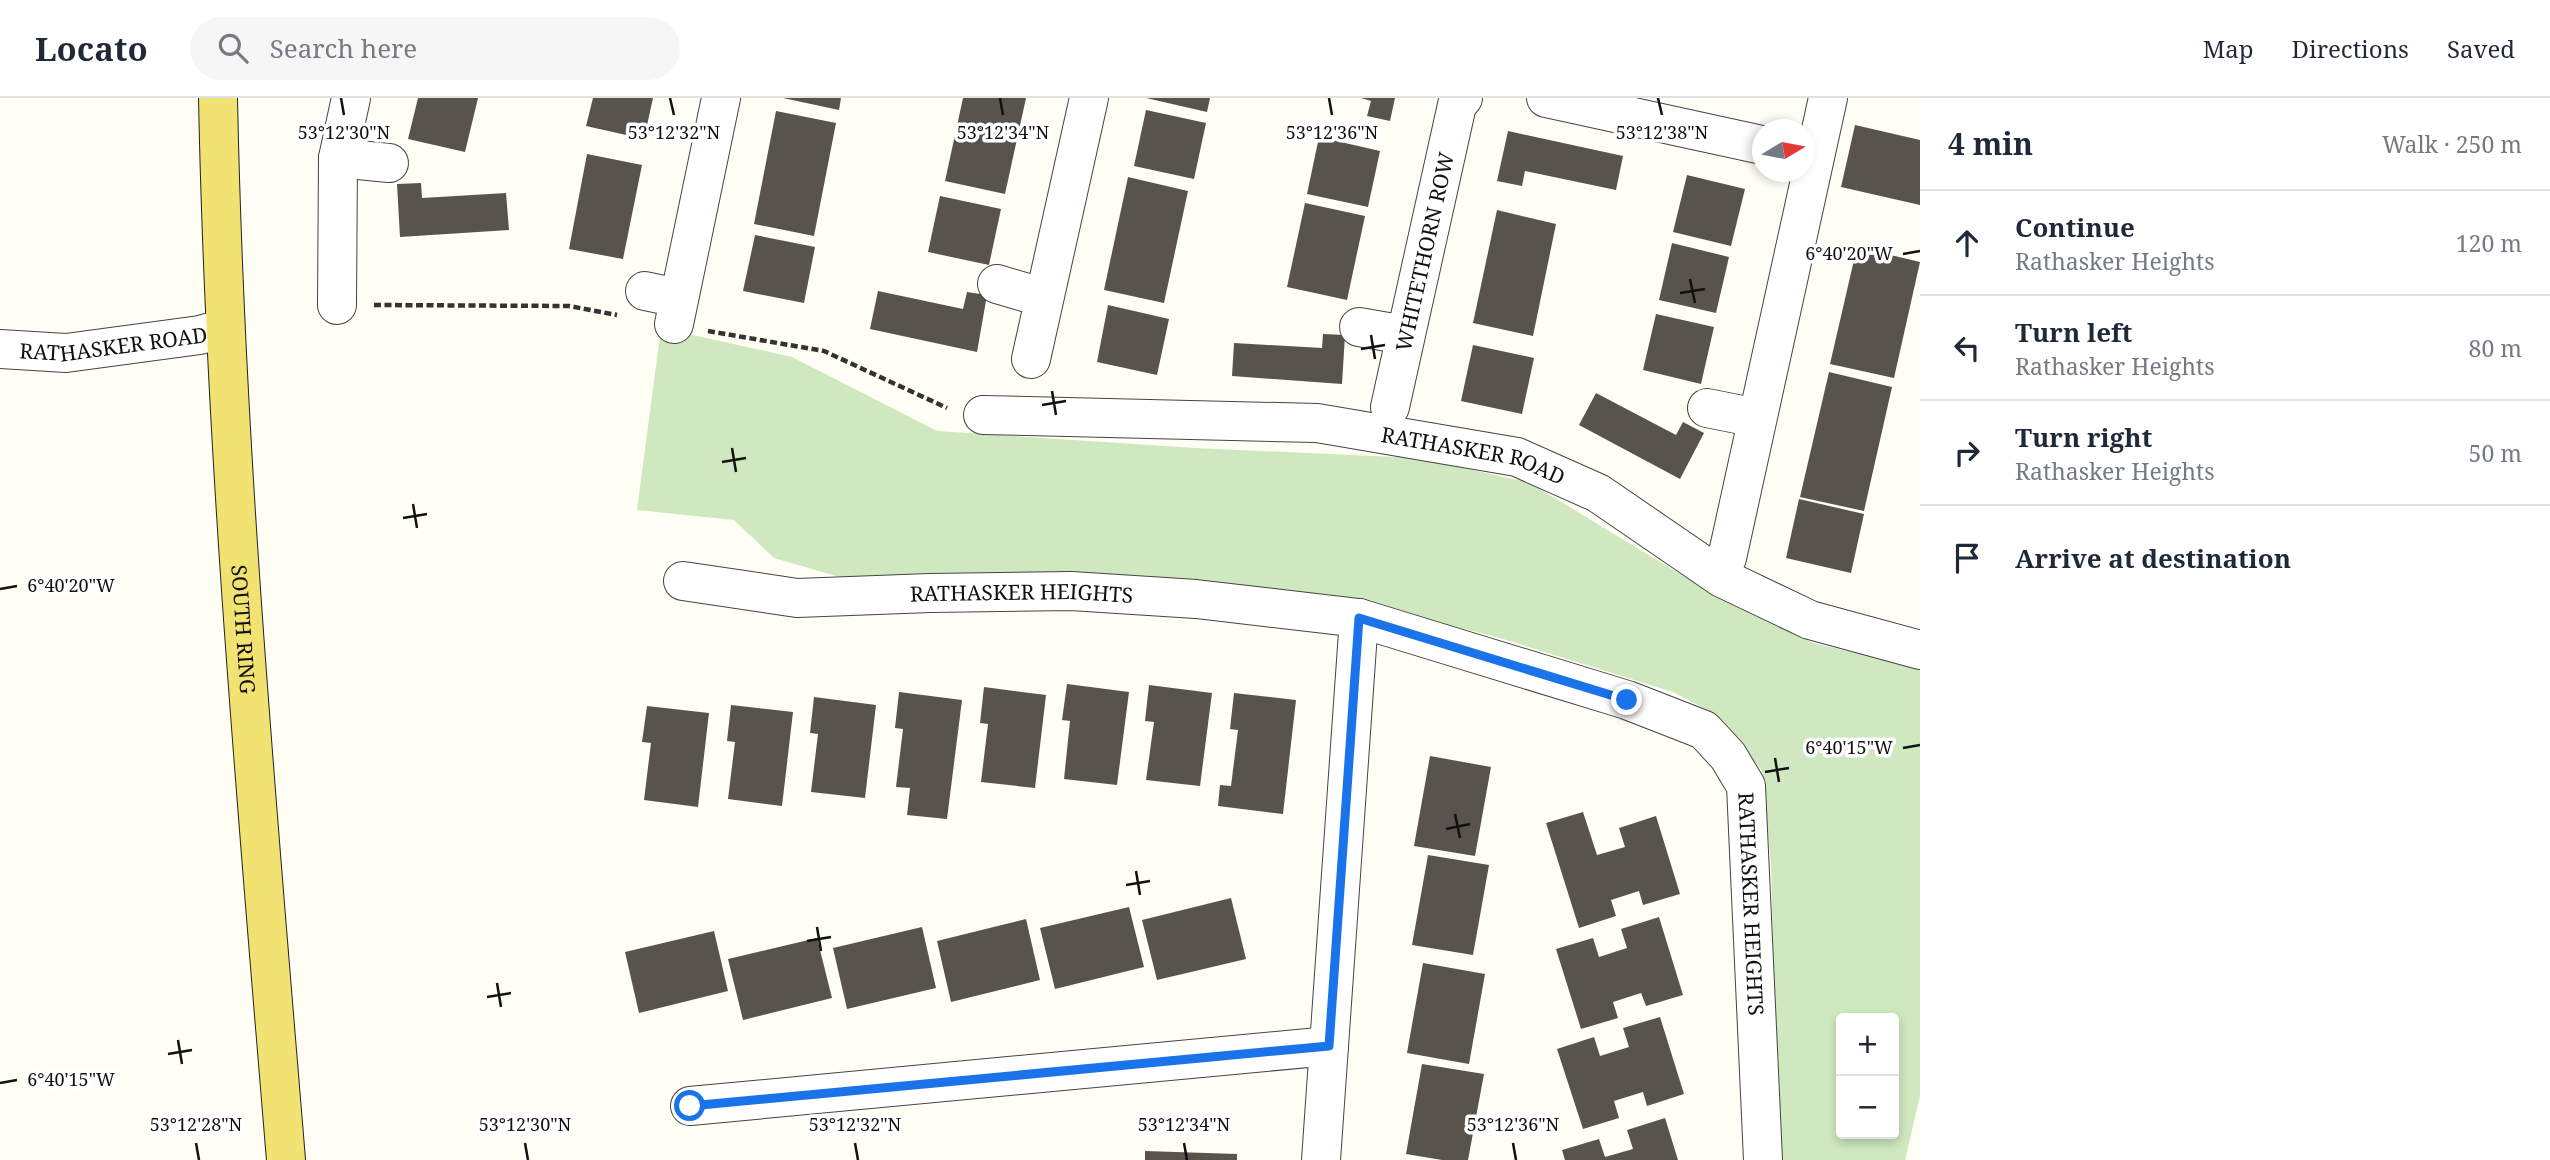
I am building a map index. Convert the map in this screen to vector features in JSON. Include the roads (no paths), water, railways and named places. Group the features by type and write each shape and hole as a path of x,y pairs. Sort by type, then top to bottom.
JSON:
{"main road":[{"name":"SOUTH RING","path":"218,98 225,328 249,712 286,1160"}],"street":[{"path":"337,305 338,158 351,98"},
{"path":"666,305 721,98"},
{"path":"1031,359 1089,98"},
{"name":"WHITETHORN ROW","path":"1390,407 1457,105 1463,98"},
{"path":"1546,98 1752,143"},
{"path":"1815,137 1828,98"},
{"path":"338,158 389,163"},
{"path":"1727,558 1804,182"},
{"path":"997,284 1044,298"},
{"path":"1359,327 1405,335"},
{"name":"RATHASKER ROAD","path":"0,349 66,353 200,335 225,328"},
{"path":"1707,408 1757,418"},
{"name":"RATHASKER ROAD","path":"982,415 1317,423 1517,457 1598,493 1722,578 1810,620 1920,650"},
{"name":"RATHASKER HEIGHTS","path":"683,581 797,598 1071,592 1196,599 1359,618 1627,700 1704,730 1728,756 1746,786 1763,1160"},
{"path":"1321,1160 1359,618"},
{"path":"690,1106 1329,1046"}]}
